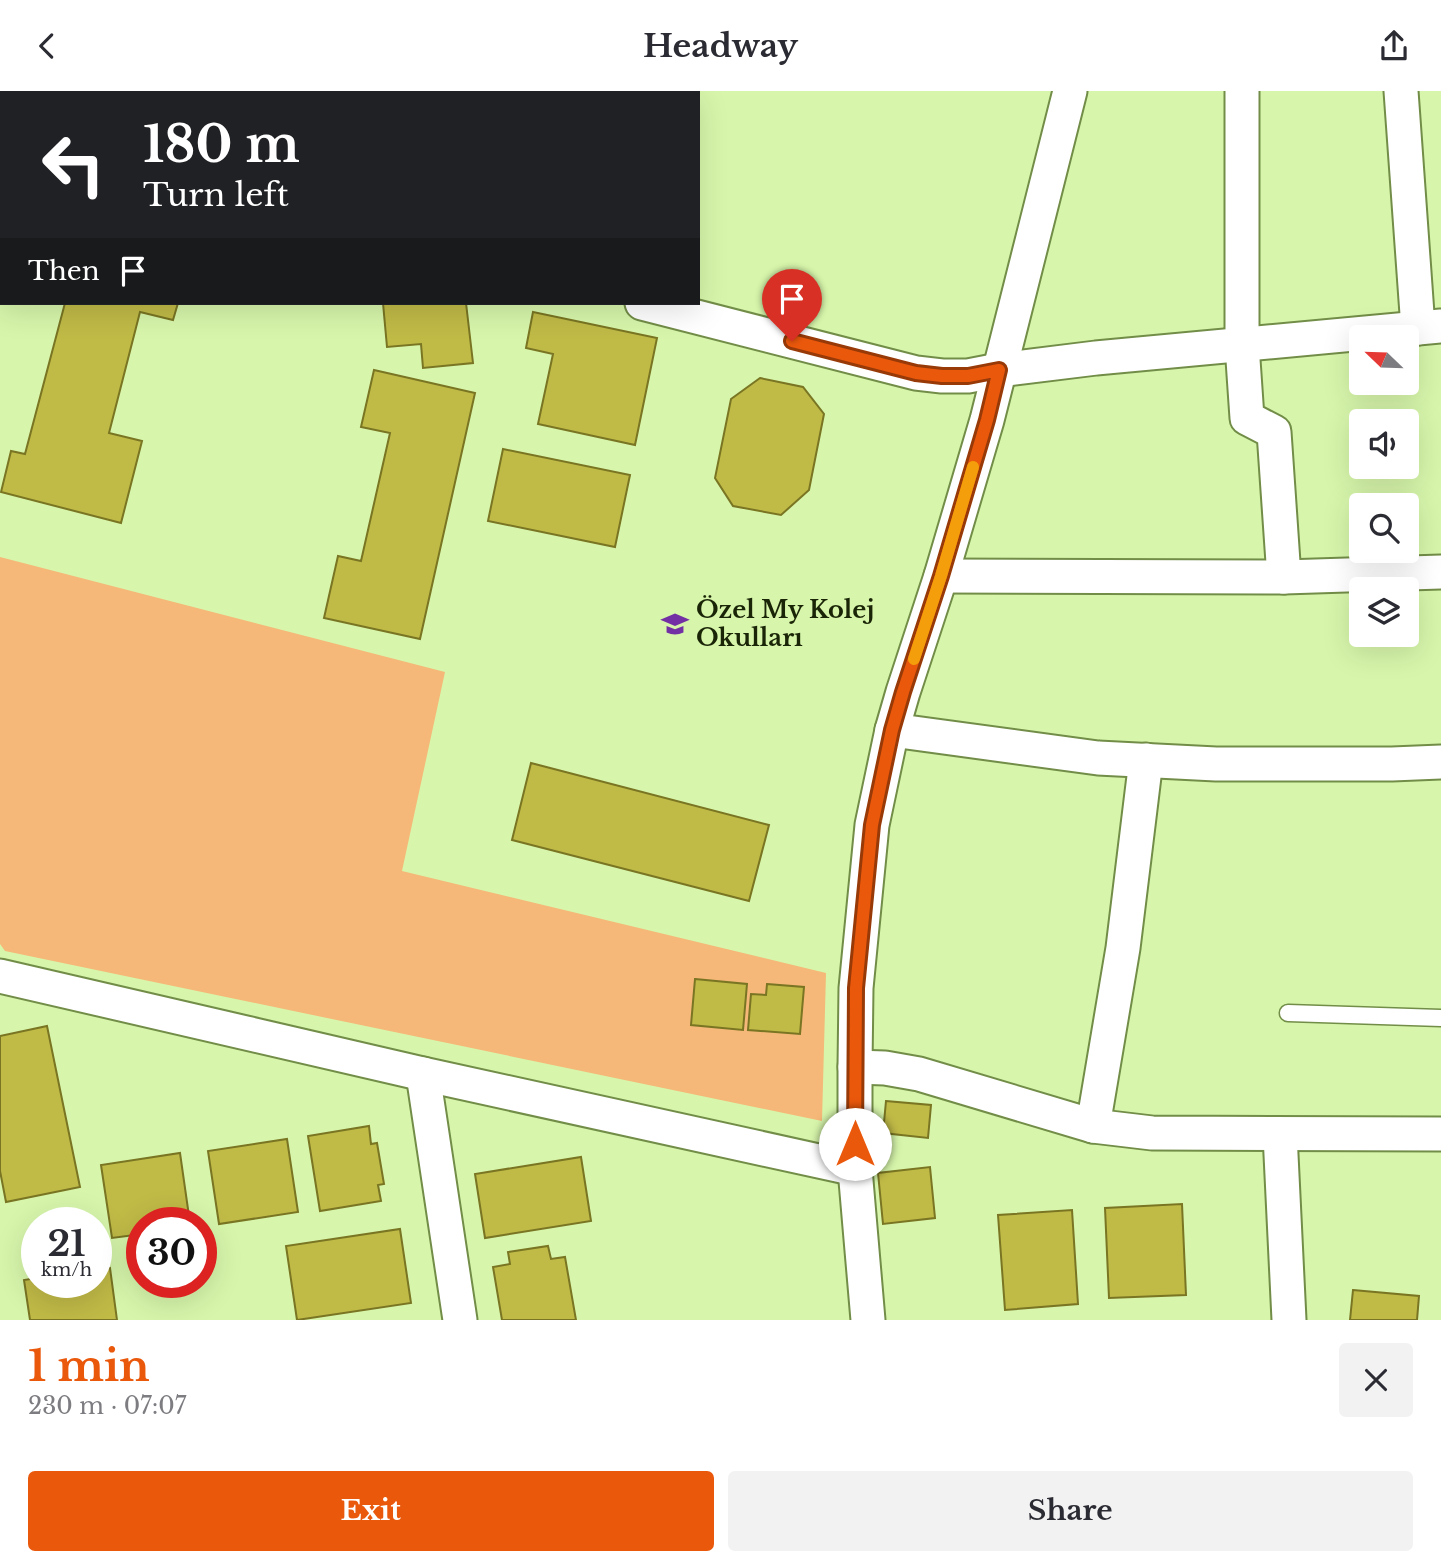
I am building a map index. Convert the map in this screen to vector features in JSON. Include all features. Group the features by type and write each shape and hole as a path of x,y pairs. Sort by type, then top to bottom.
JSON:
{"street":[{"path":"1242,91 1242,345 1247,418 1274,432 1284,577"},
{"path":"650,305 916,373 942,376 968,376 1096,358 1429,327 1401,91"},
{"path":"868,1320 855,1169 855,1067 856,988 872,825 892,730 987,420 1065,96"},
{"path":"941,576 1284,577 1441,572"},
{"path":"892,730 1098,758 1216,764 1441,762"},
{"path":"1093,1126 1123,948 1146,760"},
{"path":"0,975 423,1074 855,1169"},
{"path":"855,1067 885,1068 919,1074 1093,1126 1152,1133 1441,1134"},
{"path":"423,1074 460,1320"},
{"path":"1280,1134 1289,1320"}],"lane":[{"path":"1288,1013 1441,1018"}],"shaded area":[{"path":"0,557 445,672 402,871 826,973 822,1121 5,951 0,944"}],"building":[{"path":"64,305 177,305 173,320 140,312 109,433 142,441 121,523 1,492 11,451 25,454"},
{"path":"383,305 466,305 473,363 423,368 421,344 387,347"},
{"path":"533,312 657,338 635,445 538,424 553,354 526,348"},
{"path":"374,370 475,393 420,639 324,618 338,556 361,561 390,433 361,427"},
{"path":"760,378 803,387 824,414 809,490 781,515 733,506 715,478 731,399"},
{"path":"503,449 630,475 615,547 488,521"},
{"path":"531,763 769,825 749,901 512,840"},
{"path":"695,979 747,984 743,1030 691,1025"},
{"path":"767,984 804,987 800,1034 748,1030 751,994 766,995"},
{"path":"47,1026 80,1187 6,1202 0,1171 0,1036"},
{"path":"886,1101 931,1105 928,1138 883,1133"},
{"path":"369,1126 371,1144 377,1143 384,1184 378,1185 381,1201 320,1211 308,1136"},
{"path":"287,1139 298,1212 219,1224 208,1151"},
{"path":"180,1153 188,1207 126,1207 126,1236 112,1238 112,1207 107,1207 101,1165"},
{"path":"581,1157 591,1221 485,1238 475,1174"},
{"path":"930,1167 935,1218 883,1224 878,1173"},
{"path":"1182,1204 1186,1295 1109,1298 1105,1208"},
{"path":"1072,1210 1078,1304 1005,1310 998,1215"},
{"path":"400,1229 411,1303 297,1320 286,1246"},
{"path":"548,1246 551,1259 565,1257 576,1320 502,1320 493,1267 510,1264 508,1252"},
{"path":"112,1283 117,1320 30,1320 27,1298 112,1298"},
{"path":"1353,1290 1419,1296 1417,1320 1350,1320"}],"slow traffic":[{"path":"914,659 973,467"}],"place":[{"name":"Özel My Kolej Okulları","path":"675,624"}],"route":[{"path":"792,341 916,373 968,376 999,370 941,576 892,730 872,825 856,988 855,1144"}]}
